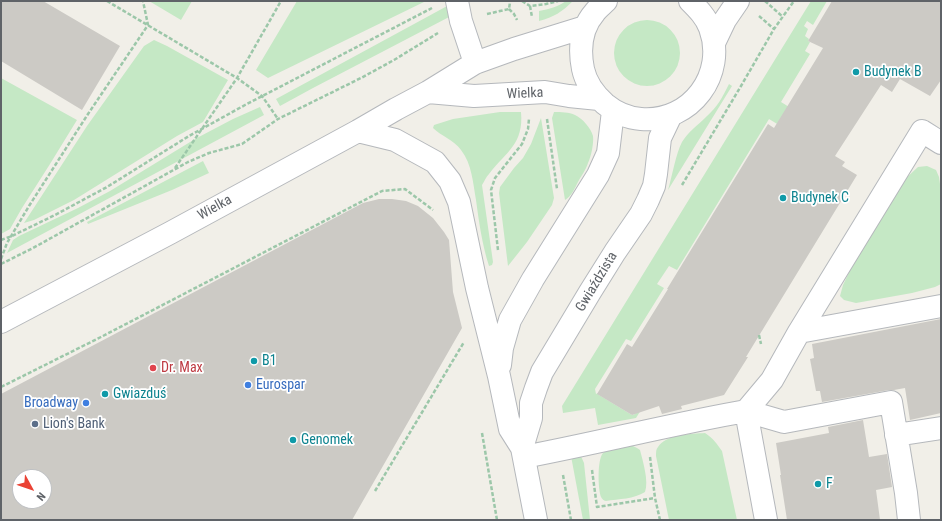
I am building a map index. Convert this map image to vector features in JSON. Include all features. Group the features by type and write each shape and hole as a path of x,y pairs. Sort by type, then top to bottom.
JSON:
{"street":[{"path":"606,1 594,12 585,27 581,58 584,73 590,86 606,105"},
{"path":"690,1 700,12 709,27 714,44"},
{"path":"714,44 725,20 738,1"},
{"path":"452,9 475,63"},
{"name":"Wielka","path":"1,322 170,233 358,131 428,92 475,63 585,27"},
{"name":"Wielka","path":"428,92 474,96 545,92 570,96 606,105 625,116 636,119 648,120 660,118 682,110 694,101 704,88 711,74 714,59 714,44"},
{"name":"Gwiaździsta","path":"499,376 502,348 509,322 533,279 598,174 608,153 606,105"},
{"name":"Gwiaździsta","path":"523,453 531,418 531,403 543,370 594,285 641,214 654,186 660,138 671,115"},
{"name":"Gwiaździsta","path":"358,131 395,140 435,162 450,181 459,202 477,288 499,376 510,429 523,453 536,520"},
{"path":"746,411 772,380 799,332 922,132 941,143"},
{"path":"799,332 941,306"},
{"path":"523,453 588,444 704,418 746,411 784,422 891,402 909,520"},
{"path":"746,411 766,520"},
{"path":"896,435 941,428"}],"path":[{"path":"107,1 237,78 262,96 278,119"},
{"path":"1,259 7,243 29,206 88,114 148,26 143,1"},
{"path":"175,169 237,78 281,1"},
{"path":"522,1 530,6 558,1"},
{"path":"765,1 783,17"},
{"path":"680,189 774,29 794,1"},
{"path":"508,9 510,2"},
{"path":"1,264 33,248 188,162 242,144 278,119 394,60 436,34 453,26 452,9"},
{"path":"1,240 12,236 107,187 202,128 262,96 452,9 508,9 517,18 518,24"},
{"path":"756,13 774,29"},
{"path":"546,112 558,196"},
{"path":"498,251 491,190 495,178 522,144 528,129 530,113"},
{"path":"1,387 382,190 405,189 435,212"},
{"path":"375,491 466,339"},
{"path":"650,456 655,498 660,520"},
{"path":"592,469 597,507 655,498"}],"green space":[{"path":"149,1 192,1 181,20"},
{"path":"297,1 426,1 268,78 256,70"},
{"path":"566,1 573,1 558,14 539,21 539,11 550,9"},
{"path":"811,1 827,1 813,25 807,21 804,26 808,29 805,36 810,42 805,51 810,54 781,102 812,121 802,139 769,119 677,270 669,266 657,284 664,288 631,341 626,339 595,389 596,394 598,393 632,415 635,414 643,401 641,410 636,418 598,425 595,408 563,413 562,406"},
{"path":"449,5 451,16 280,106 276,99"},
{"path":"640,20 654,20 666,25 675,34 680,46 678,66 671,77 654,86 640,86 628,81 619,72 614,60 614,46 619,34 628,25"},
{"path":"154,40 228,80 203,122 177,136 74,200 34,220 24,223 87,126 144,46"},
{"path":"1,78 77,120 10,229 1,234"},
{"path":"729,84 732,86 668,190 676,159 684,138 714,109 722,98"},
{"path":"260,107 264,115 7,253 13,240 19,236 110,191 195,139"},
{"path":"500,112 521,112 521,123 517,140 488,175 482,185 493,262 492,265 489,266 484,250 472,174 468,161 458,147 433,128 434,125 453,119"},
{"path":"554,112 568,113 578,116 588,127 593,136 592,150 587,166 573,192 565,200 552,118"},
{"path":"541,118 554,198 552,205 527,242 508,266 499,193 500,187 523,158 531,144"},
{"path":"203,161 209,173 172,190 88,224 87,222"},
{"path":"927,166 936,170 939,177 941,191 941,284 912,293 856,303 844,300 840,296 843,285 855,260 904,180 918,167"},
{"path":"705,433 713,439 722,451 737,520 669,520 656,456 657,449 667,439 673,437 687,434"},
{"path":"631,445 640,450 646,477 645,492 636,496 606,501 601,497 600,493 599,468 601,457 603,453 609,450"},
{"path":"580,454 584,463 590,520 583,520 571,456"}],"building":[{"path":"1,1 43,1 120,46 82,110 1,61"},
{"path":"832,1 941,1 941,80 930,96 900,79 892,92 881,85 835,156 845,162 842,166 857,175 724,395 681,406 682,409 662,414 659,406 632,415 597,394 627,344 632,347 768,124 774,128 823,48 808,41"},
{"name":"B1","path":"379,199 392,199 406,201 418,206 433,218 449,240 453,292 462,328 352,520 1,520 1,394 363,203"},
{"path":"941,319 941,413 910,420 905,388 822,402 820,391 816,391 810,359 814,358 812,344"},
{"path":"863,420 869,457 887,454 892,487 876,490 880,520 787,520 776,443 829,433 828,427"}],"place":[{"name":"Budynek B","path":"856,72"},
{"name":"Budynek C","path":"783,198"},
{"name":"B1","path":"254,361"},
{"name":"Dr. Max","path":"153,368"},
{"name":"Eurospar","path":"248,385"},
{"name":"Gwiazduś","path":"105,394"},
{"name":"Broadway","path":"86,403"},
{"name":"Lion's Bank","path":"35,424"},
{"name":"Genomek","path":"293,440"},
{"name":"F","path":"818,484"}]}
